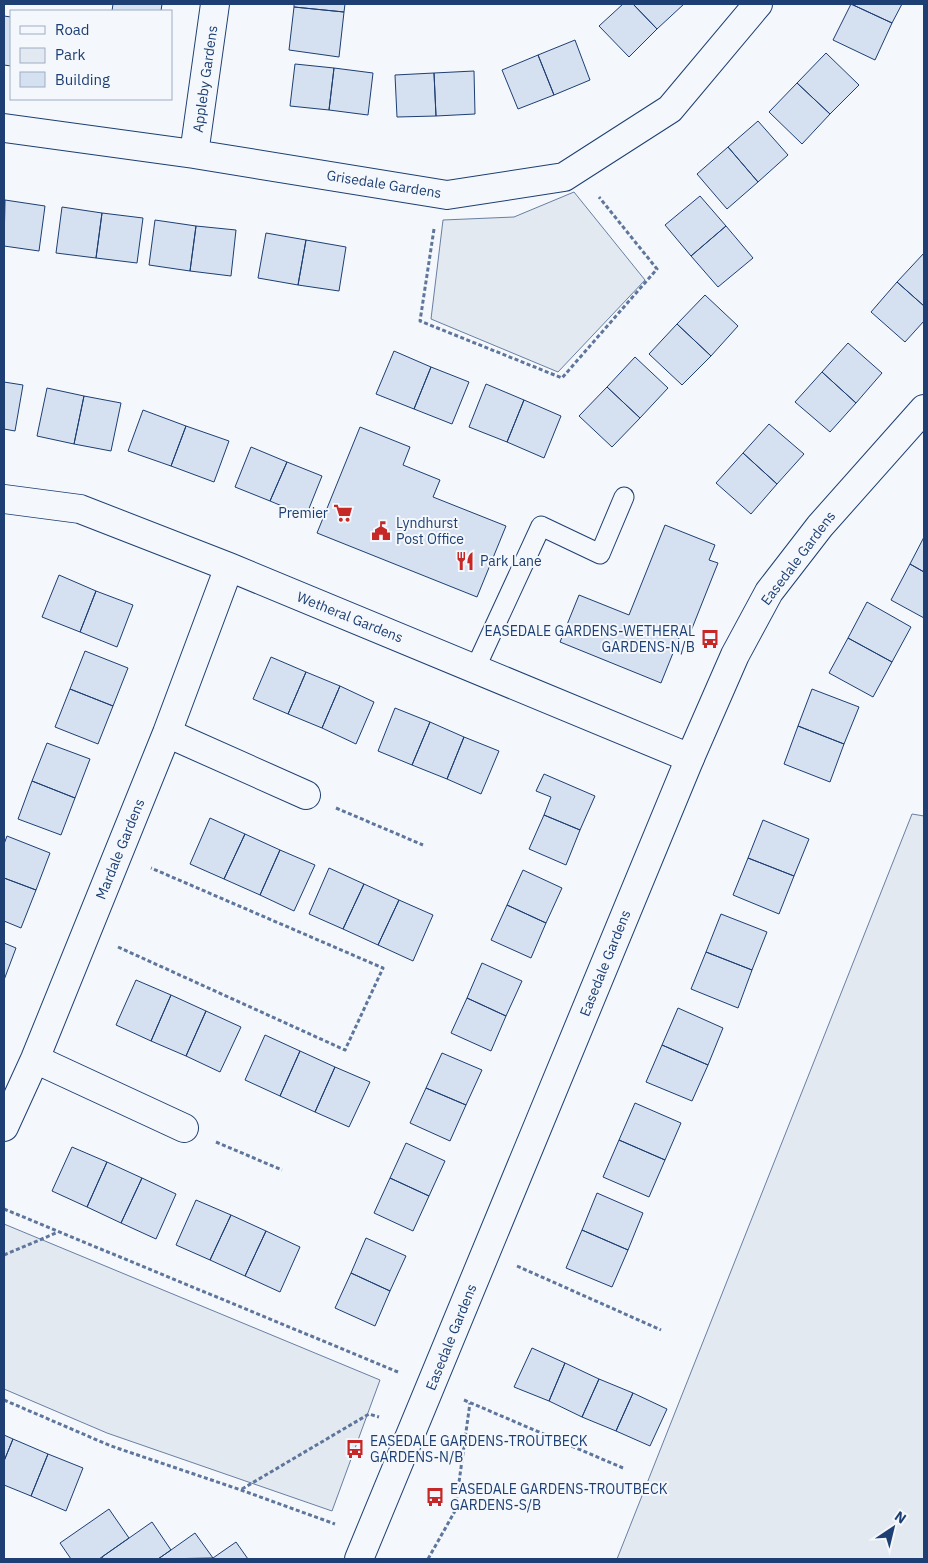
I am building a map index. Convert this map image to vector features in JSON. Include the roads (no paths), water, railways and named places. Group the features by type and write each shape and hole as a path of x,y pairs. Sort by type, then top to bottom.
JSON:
{"street":[{"name":"Appleby Gardens","path":"194,154 215,4"},
{"name":"Grisedale Gardens","path":"4,128 194,154 447,195 564,177 670,109 758,4"},
{"name":"Easedale Gardens","path":"364,1548 690,758 735,655 769,592 820,526 924,409"},
{"name":"Wetheral Gardens","path":"4,499 80,509 229,567 690,758"},
{"name":"Mardale Gardens","path":"4,1127 35,1059 167,733 229,567"},
{"path":"167,733 306,796"},
{"path":"35,1059 184,1128"}],"lane":[{"path":"475,669 541,526 600,554 624,497"}],"place":[{"name":"Premier","path":"343,513"},
{"name":"Lyndhurst Post Office","path":"381,531"},
{"name":"Park Lane","path":"465,561"},
{"name":"EASEDALE GARDENS-WETHERAL GARDENS-N/B","path":"710,639"},
{"name":"EASEDALE GARDENS-TROUTBECK GARDENS-N/B","path":"355,1449"},
{"name":"EASEDALE GARDENS-TROUTBECK GARDENS-S/B","path":"435,1497"}]}
